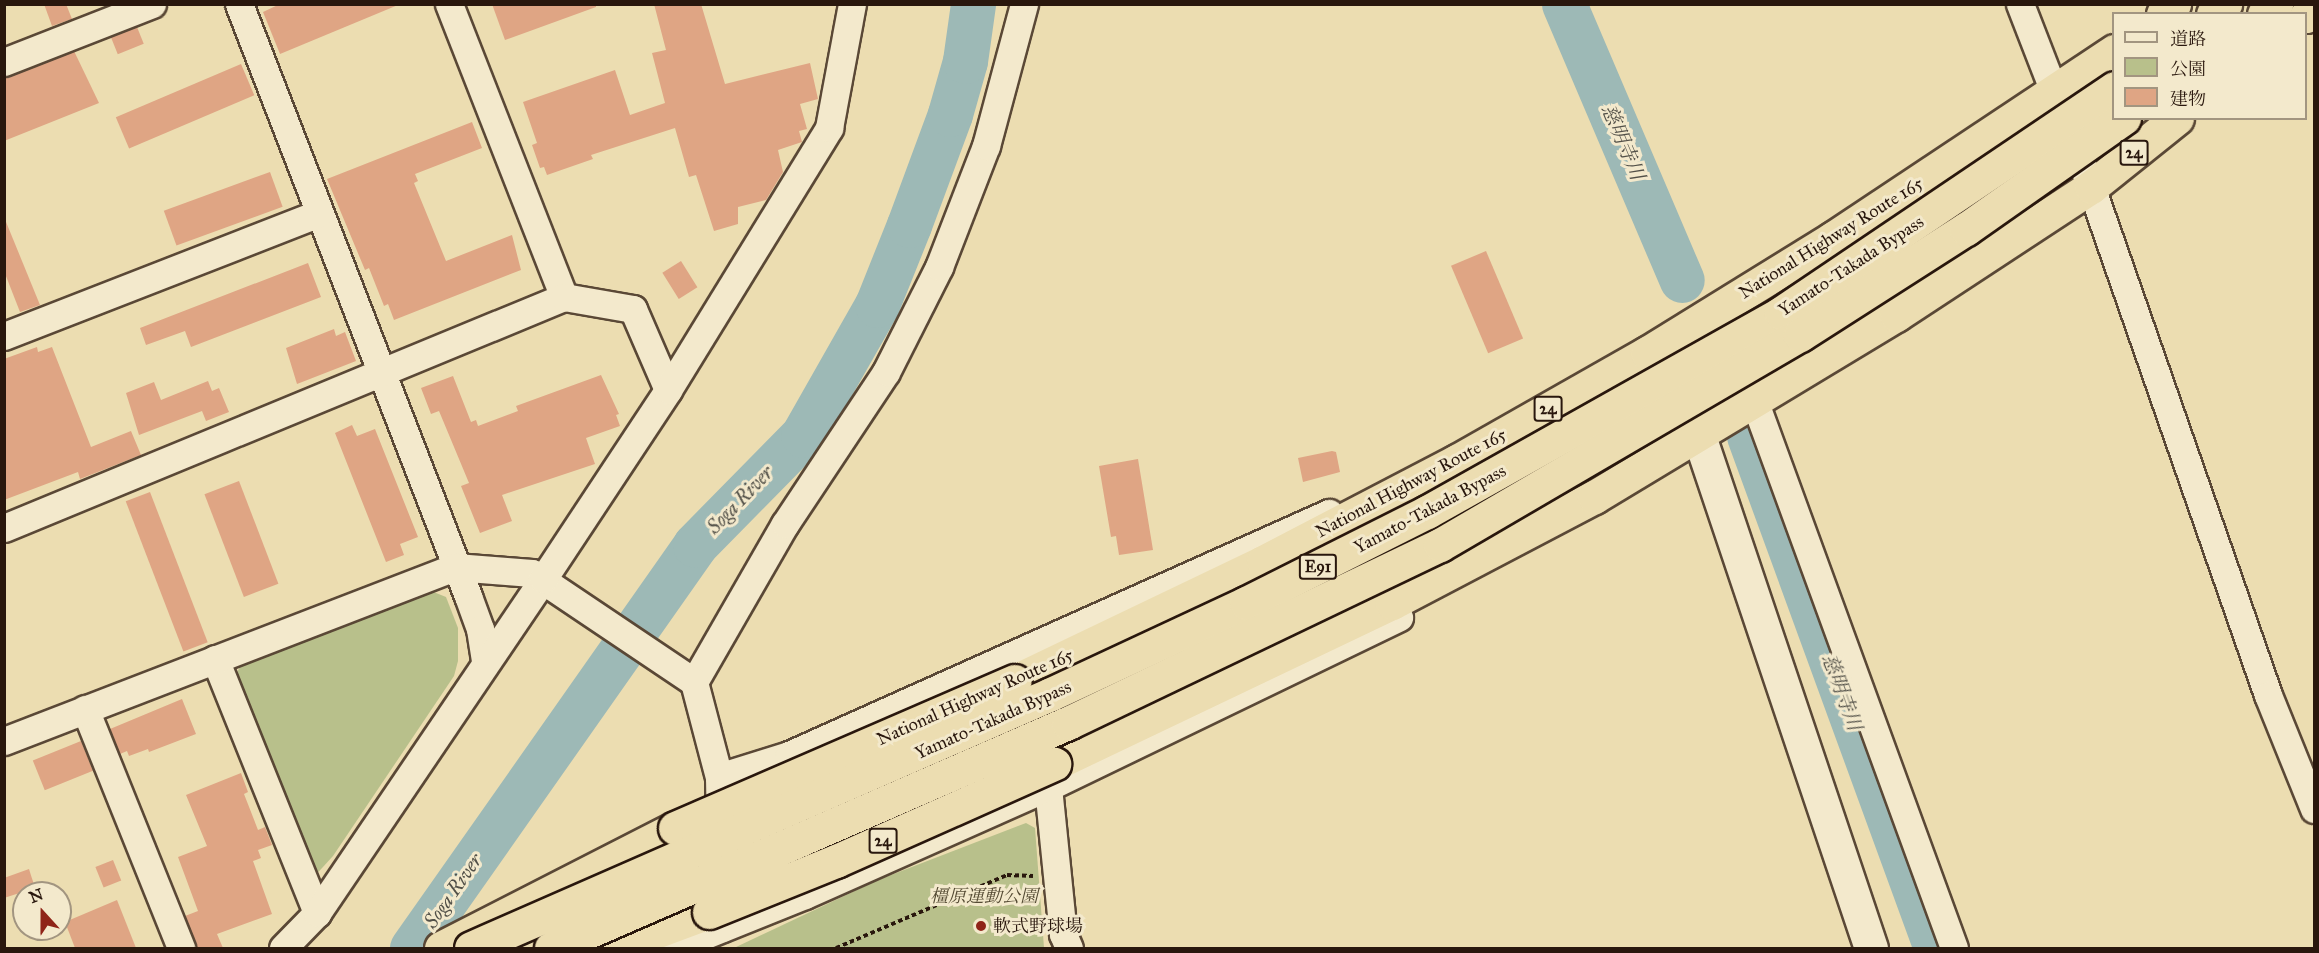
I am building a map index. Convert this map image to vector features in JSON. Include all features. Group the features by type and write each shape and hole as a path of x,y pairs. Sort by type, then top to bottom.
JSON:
{"highway":[{"name":"National Highway Route 165","path":"441,948 675,828 1015,681 1263,562 1457,461 1647,353 1833,238 2112,52"},
{"name":"Yamato-Takada Bypass","path":"471,948 1051,694 1246,603 1427,512 1781,313 2112,89"},
{"name":"Yamato-Takada Bypass","path":"551,948 1068,723 1440,545 1800,335 1966,229 2121,120"},
{"name":"24","path":"612,948 1051,776 1486,557 1699,436 1754,400 1896,315 2091,187 2175,120"}],"street":[{"path":"4,63 152,4"},
{"path":"239,4 480,629 485,662"},
{"path":"449,4 564,297"},
{"path":"283,948 317,913 485,662 550,583 829,128 852,4"},
{"path":"690,679 785,525 886,372 939,267 986,146 1024,4"},
{"path":"2020,4 2091,187 2268,695 2314,809"},
{"path":"4,336 319,213"},
{"path":"4,528 382,375 564,297 633,309 668,390"},
{"path":"1754,400 1954,948"},
{"path":"1699,436 1871,948"},
{"path":"719,777 789,755 1254,543 1457,461"},
{"path":"4,741 455,567 532,573 690,679 719,777 723,928"},
{"path":"215,659 317,913"},
{"path":"85,710 181,948"},
{"path":"673,948 723,928 1051,776 1063,934 1069,948"}],"path":[{"path":"836,948 1007,875 1038,876"}],"green space":[{"path":"426,589 446,597 458,628 458,661 454,676 333,856 312,879 233,680 242,663"},
{"name":"橿原運動公園","path":"1026,823 1035,828 1044,948 734,948 878,880"}],"building":[{"path":"44,4 66,4 72,19 52,26"},
{"path":"280,4 398,5 280,54 263,12"},
{"path":"492,4 596,4 596,7 505,40"},
{"path":"654,4 701,4 725,84 810,63 818,99 800,104 807,129 799,131 802,142 778,150 783,172 766,200 738,207 738,224 714,231 696,175 689,177 675,128 591,155 593,159 547,175 544,167 540,168 532,145 537,143 523,102 615,70 630,115 665,103 652,53 666,50"},
{"path":"137,27 144,44 118,54 111,37"},
{"path":"74,51 99,103 4,141 4,77"},
{"path":"241,64 254,95 129,148 116,117"},
{"path":"472,122 482,148 415,174 418,181 414,183 446,261 512,235 521,270 394,320 388,304 384,306 369,268 365,270 327,179"},
{"path":"270,172 283,207 176,245 164,211"},
{"path":"4,217 40,305 20,312 4,271"},
{"path":"1486,251 1523,338 1488,353 1451,266"},
{"path":"681,261 697,287 679,299 662,273"},
{"path":"308,263 321,297 191,347 185,331 146,345 140,328"},
{"path":"334,329 336,336 345,332 356,361 297,384 286,348"},
{"path":"37,347 38,352 52,347 91,447 131,431 141,455 80,479 78,472 4,500 4,359"},
{"path":"601,375 619,414 616,415 620,426 586,438 595,464 502,495 512,521 480,533 461,486 469,483 439,411 431,414 421,388 453,376 471,422 476,420 478,426 518,411 516,406"},
{"path":"208,381 212,391 219,388 229,412 206,421 202,411 139,435 126,393 154,382 161,400"},
{"path":"352,425 357,436 375,429 418,537 400,544 404,555 386,562 335,433"},
{"path":"1336,452 1340,472 1303,482 1298,458"},
{"path":"1138,459 1153,550 1119,555 1116,536 1111,537 1099,466"},
{"path":"239,481 278,584 244,597 204,494"},
{"path":"150,492 208,642 183,652 126,501"},
{"path":"182,699 196,734 149,752 148,749 129,756 127,751 120,754 110,729"},
{"path":"81,741 93,771 45,790 33,760"},
{"path":"241,773 248,792 244,794 258,830 265,827 272,845 258,850 261,858 253,861 272,914 217,934 223,948 196,948 185,916 198,911 178,857 207,846 186,795"},
{"path":"113,860 121,880 104,888 95,867"},
{"path":"29,869 33,881 12,881 12,895 4,898 4,878"},
{"path":"117,900 136,948 75,948 72,940 72,919"}],"waterway":[{"name":"Soga River","path":"412,948 695,545 803,435 877,305 909,225 950,114 965,61 973,4"},
{"name":"慈明寺川","path":"1564,4 1682,280"},
{"name":"慈明寺川","path":"1749,436 1936,948"}],"place":[{"name":"軟式野球場","path":"981,926"}]}
